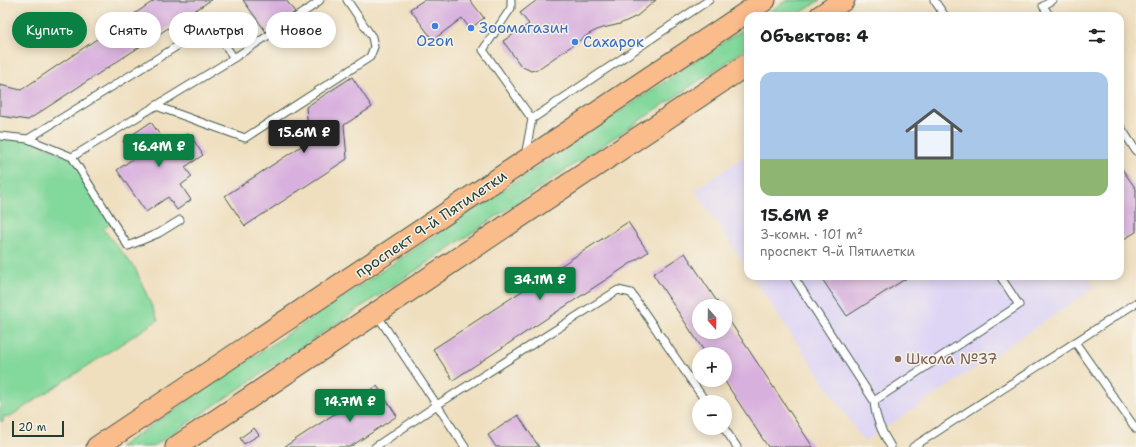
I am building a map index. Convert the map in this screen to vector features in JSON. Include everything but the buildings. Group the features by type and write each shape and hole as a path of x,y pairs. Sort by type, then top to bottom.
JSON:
{"main road":[{"name":"проспект 9-й Пятилетки","path":"747,12 765,0"},
{"path":"826,12 844,0"},
{"name":"проспект 9-й Пятилетки","path":"97,447 744,14"},
{"path":"176,447 744,67"}],"lane":[{"path":"72,157 234,58 320,0"},
{"path":"156,106 245,138 370,57 374,47 372,37 347,0"},
{"path":"511,0 511,8 483,50 532,120"},
{"path":"524,162 532,120 709,0"},
{"path":"934,0 942,12"},
{"path":"1047,12 1043,6 1052,0"},
{"path":"28,139 211,25 234,58"},
{"path":"1124,132 1136,151"},
{"path":"0,136 28,139 72,157 128,246 159,233 180,220"},
{"path":"796,280 874,401 874,409 881,431 891,447"},
{"path":"874,401 1019,305 1003,280"},
{"path":"375,447 437,405 618,290 631,293 701,395"},
{"path":"913,447 1136,303"},
{"path":"376,313 465,447"},
{"path":"1075,342 1136,429"},
{"path":"729,435 737,447"}],"shaded area":[{"path":"744,157 744,263 695,190"},
{"name":"Школа №37","path":"755,280 1090,280 1095,288 864,442"}],"green space":[{"path":"787,0 820,0 802,12 769,12"},
{"path":"744,29 744,51 152,447 119,447"},
{"path":"0,136 28,139 72,157 113,222 103,229 135,268 158,320 9,417 4,416 3,422 0,421"}],"place":[{"name":"Ozon","path":"435,26"},
{"name":"Зоомагазин","path":"471,28"},
{"name":"Сахарок","path":"575,42"},
{"name":"Школа №37","path":"898,359"}]}
